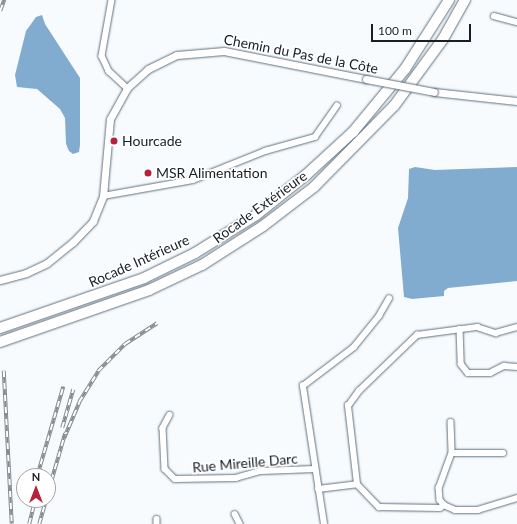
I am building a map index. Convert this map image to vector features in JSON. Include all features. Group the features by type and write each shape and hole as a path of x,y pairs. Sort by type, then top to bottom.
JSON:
{"highway":[{"name":"Rocade Intérieure","path":"2,327 144,278 195,253 256,215 306,175 353,132 405,69 449,0"},
{"name":"Rocade Extérieure","path":"2,342 149,290 202,264 263,226 314,187 394,106 443,40 465,0"}],"street":[{"path":"112,0 102,56 109,71 127,88"},
{"path":"494,16 517,22"},
{"name":"Chemin du Pas de la Côte","path":"0,280 26,273 47,262 73,242 92,221 104,196 108,128 127,88 148,69 177,55 200,51 224,51 434,92 517,101"},
{"path":"104,196 193,180 265,151 315,137 337,106"},
{"path":"324,524 303,386 354,347 379,316 389,300"},
{"path":"444,505 440,508 379,507 357,484 348,406 359,391 417,335 477,327 496,333 517,327"},
{"path":"460,330 460,364 468,373 490,373 504,366 517,367"},
{"name":"Rue Mireille Darc","path":"170,415 163,428 165,469 175,479 236,478 261,471 315,469"},
{"path":"452,422 452,452 439,488 440,500 444,505 455,510 478,510 517,498"},
{"path":"452,452 503,453"},
{"path":"318,489 357,484"},
{"path":"235,514 240,524"}],"water":[{"path":"42,15 45,24 80,78 80,145 79,152 73,154 69,151 66,144 65,118 60,109 37,89 17,87 15,75 26,31 36,17"},
{"path":"415,167 435,170 517,167 517,281 448,288 444,291 444,296 412,299 404,297 398,228 408,198 409,169"}],"railway":[{"path":"0,11 4,0"},
{"path":"64,438 79,402 98,371 125,344 157,323"},
{"path":"4,371 12,524"},
{"path":"39,468 63,387"},
{"path":"62,428 73,390"},
{"path":"55,468 65,433"},
{"path":"29,524 33,508"},
{"path":"39,524 44,508"}],"place":[{"name":"Hourcade","path":"114,141"},
{"name":"MSR Alimentation","path":"148,173"}]}
